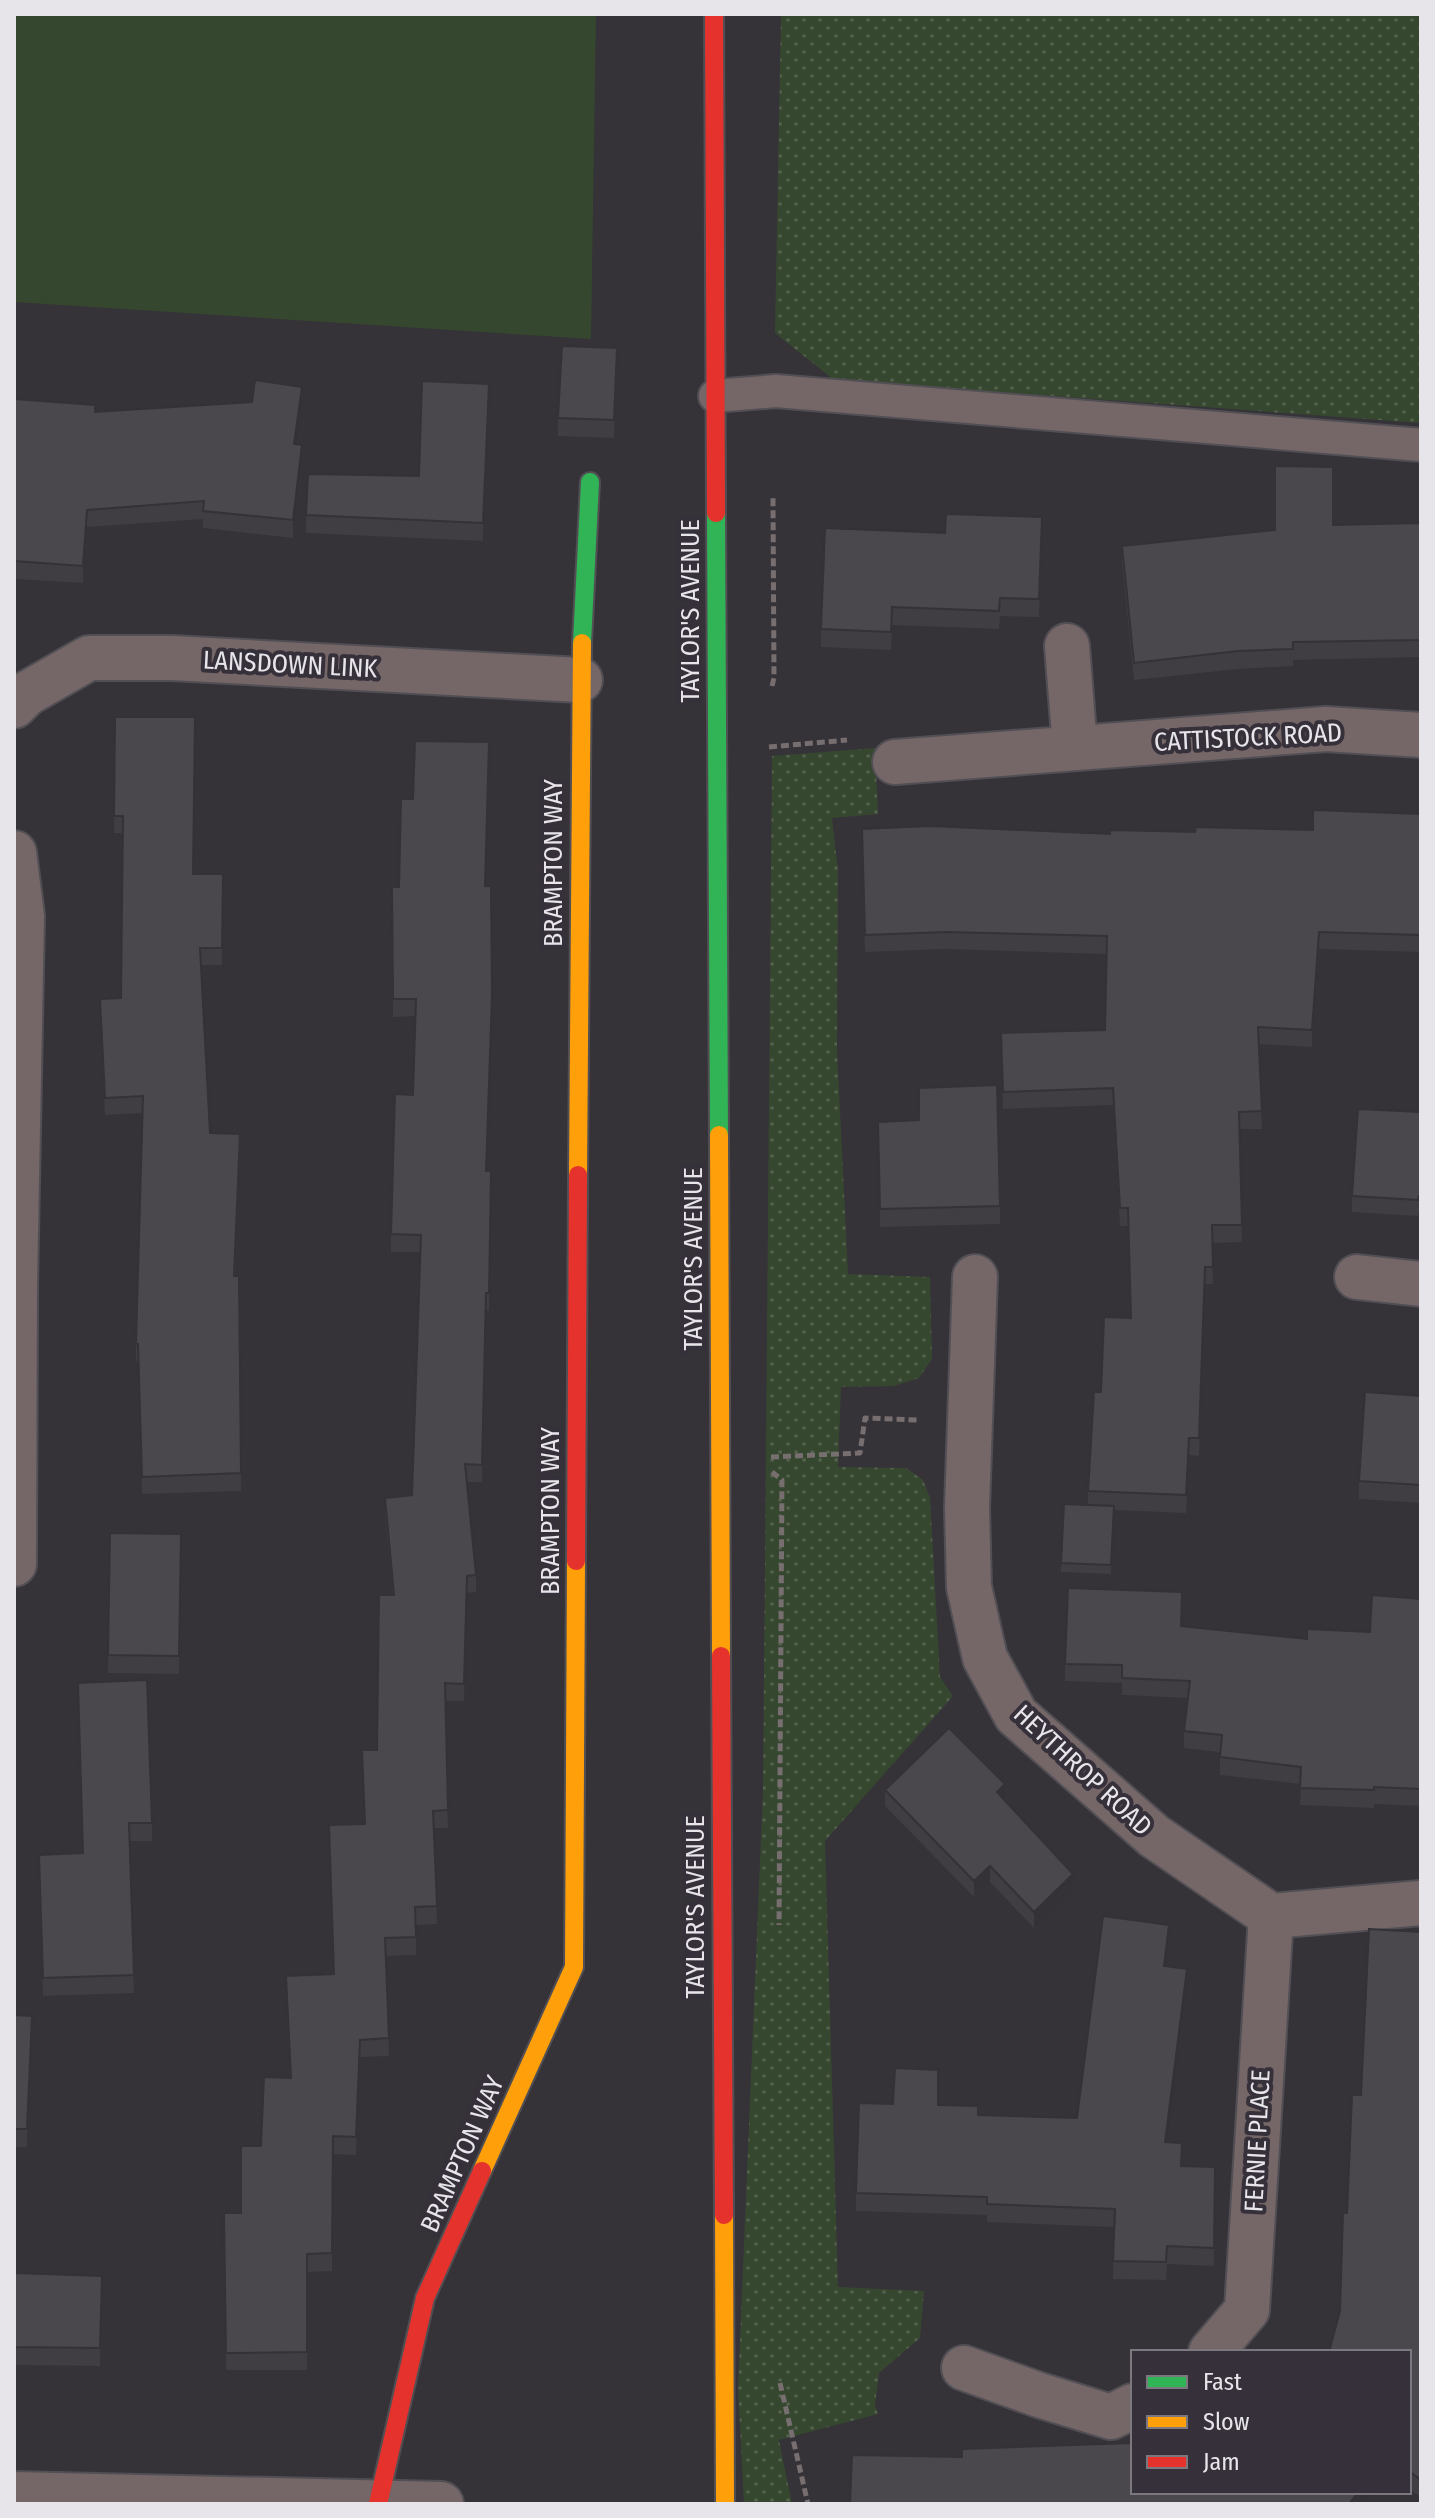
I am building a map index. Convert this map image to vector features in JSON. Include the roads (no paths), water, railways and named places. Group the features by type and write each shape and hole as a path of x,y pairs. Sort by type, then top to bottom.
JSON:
{"main road":[{"name":"TAYLOR'S AVENUE","path":"714,14 725,2504"},
{"name":"BRAMPTON WAY","path":"378,2504 425,2298 574,1967 580,680 590,482"}],"street":[{"path":"1067,646 1075,748"},
{"name":"LANSDOWN LINK","path":"14,706 26,694 89,658 172,658 580,680"},
{"name":"CATTISTOCK ROAD","path":"895,762 1326,729 1421,735"},
{"path":"14,853 22,916 14,1286 14,1564"},
{"name":"HEYTHROP ROAD","path":"975,1277 967,1508 969,1587 985,1658 1016,1715 1154,1836 1271,1916"},
{"path":"1357,1277 1421,1284"},
{"path":"1271,1916 1421,1903"},
{"name":"FERNIE PLACE","path":"1213,2350 1247,2310 1271,1916"},
{"path":"964,2368 1111,2417 1131,2407"},
{"path":"14,2494 441,2504"}],"lane":[{"path":"715,396 776,391 1421,445"}]}
